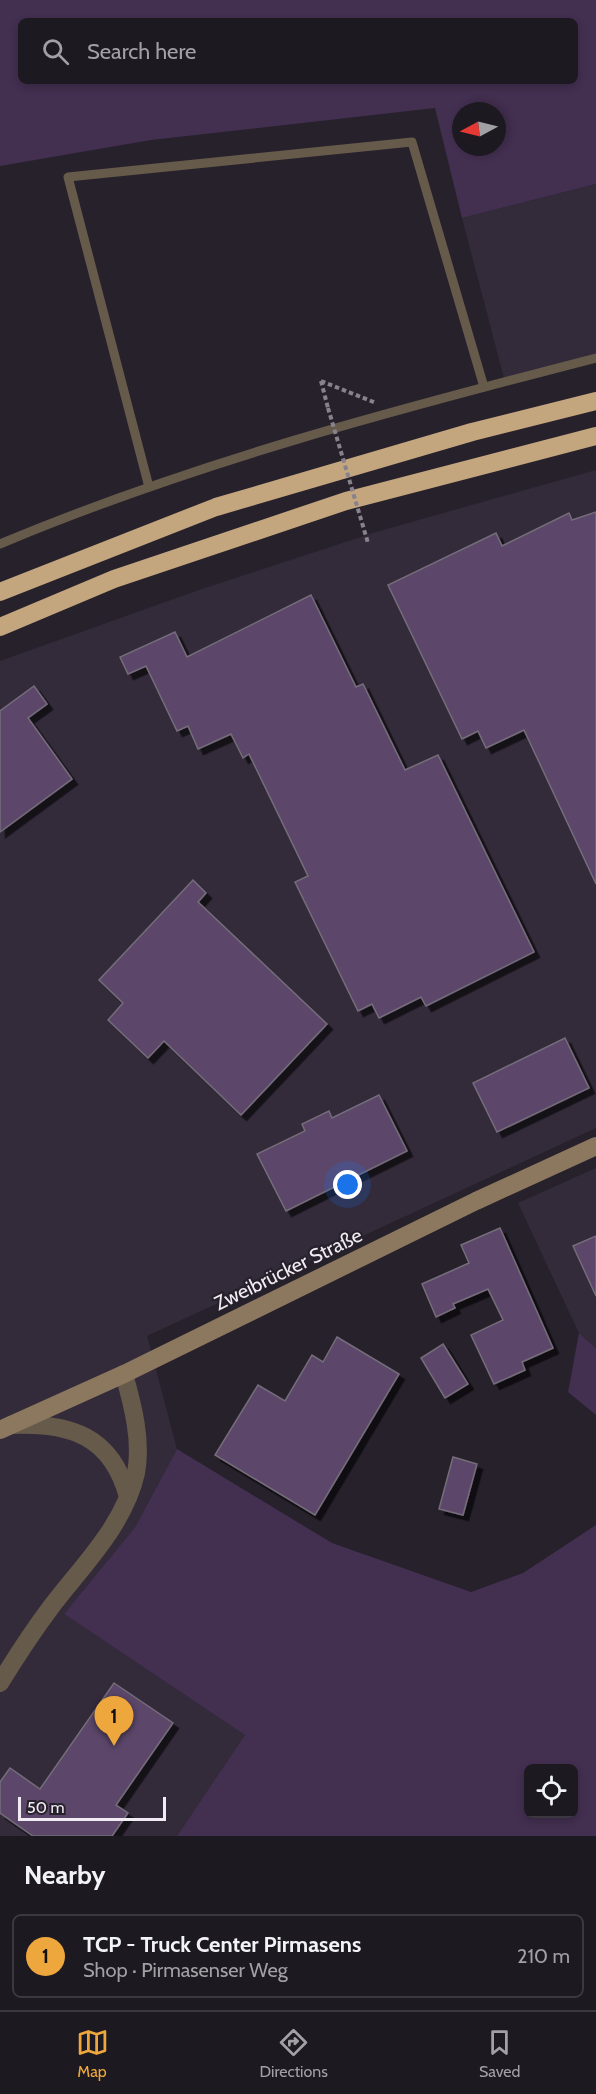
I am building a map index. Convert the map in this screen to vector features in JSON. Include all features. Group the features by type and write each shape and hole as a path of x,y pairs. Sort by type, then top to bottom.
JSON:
{"highway":[{"path":"0,592 216,507 472,432 596,401"},
{"path":"0,627 114,579 346,501 596,436"}],"street":[{"name":"Zweibrücker Straße","path":"6,1428 124,1374 476,1201 596,1146"},
{"path":"0,1683 50,1608 117,1521 128,1497 136,1472 137,1443 135,1421 124,1374"},
{"path":"6,1428 52,1426 82,1434 112,1459 122,1474 128,1497"}],"lane":[{"path":"149,487 68,177 412,141 484,387"},
{"path":"0,544 149,487 291,440 380,414 596,358"}],"path":[{"path":"368,543 321,381 379,404 380,414"}],"shaded area":[{"path":"0,0 596,0 596,184 462,218 435,108 151,140 0,166"},
{"path":"596,184 596,359 505,382 462,218"},
{"path":"596,470 596,1128 147,1336 177,1449 135,1527 64,1614 246,1735 177,1836 0,1836 0,661 196,591 376,532"},
{"path":"596,1168 596,1348 579,1333 518,1203"},
{"path":"579,1333 596,1348 596,1415 568,1392"},
{"path":"177,1449 332,1543 471,1592 523,1573 596,1525 596,1836 177,1836 245,1735 64,1614 135,1527"}],"building":[{"path":"596,512 596,884 524,730 486,748 478,731 462,739 388,585 496,533 502,546 569,513 572,520"},
{"path":"311,595 356,687 363,684 405,770 438,755 534,952 426,1006 421,997 379,1018 372,1004 358,1011 295,882 308,876 249,754 243,758 231,734 198,749 188,726 177,731 146,666 128,674 120,657 175,632 187,657"},
{"path":"34,686 47,704 28,718 72,779 0,832 0,711"},
{"path":"193,880 206,893 198,902 327,1024 241,1115 164,1041 148,1058 108,1020 123,1003 99,980"},
{"path":"565,1038 589,1088 497,1132 473,1083"},
{"path":"379,1095 407,1151 286,1211 257,1154 305,1131 302,1124 329,1111 332,1118"},
{"path":"500,1228 553,1348 522,1362 525,1370 494,1384 471,1335 503,1320 488,1289 453,1304 455,1308 436,1317 422,1284 469,1263 461,1245"},
{"path":"596,1236 596,1296 573,1246"},
{"path":"337,1337 399,1374 315,1515 215,1455 258,1385 285,1401 312,1355 323,1362"},
{"path":"443,1344 468,1384 445,1398 421,1358"},
{"path":"453,1457 477,1464 463,1515 439,1509"},
{"path":"114,1683 173,1723 116,1805 128,1813 112,1836 33,1836 0,1813 0,1782 10,1768 40,1789"}],"place":[{"name":"TCP - Truck Center Pirmasens","path":"114,1746"}]}
